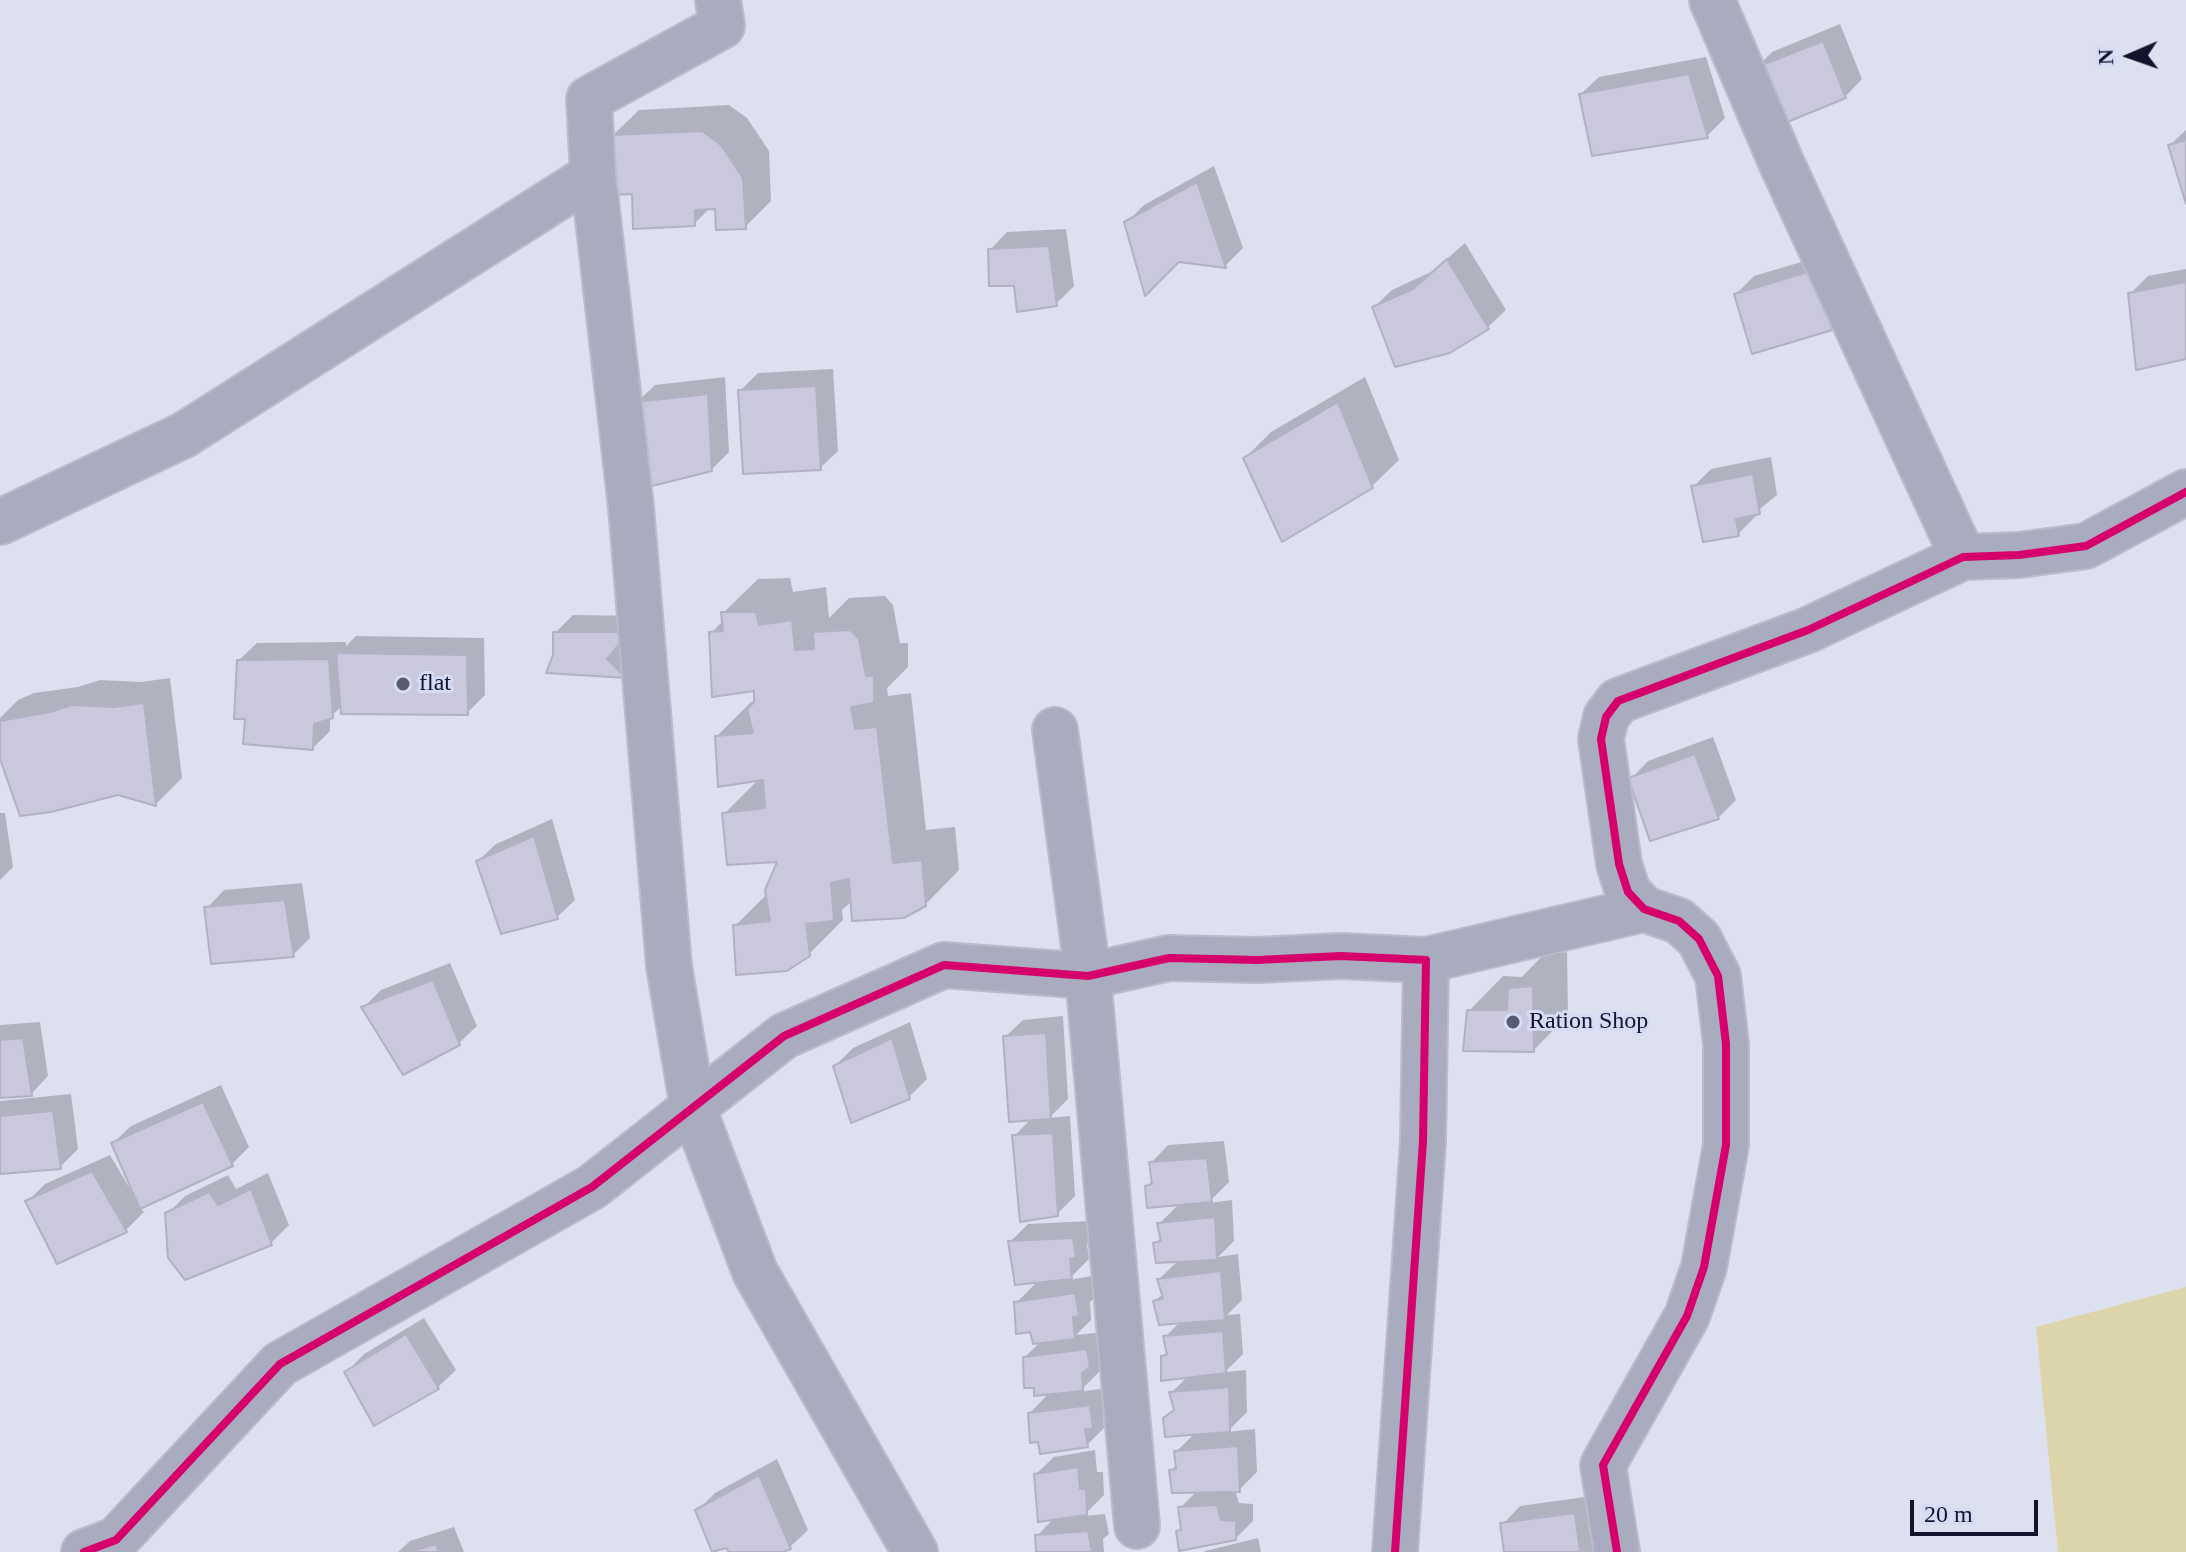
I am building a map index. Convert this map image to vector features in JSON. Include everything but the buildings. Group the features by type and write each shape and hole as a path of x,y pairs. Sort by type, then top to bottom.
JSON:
{"street":[{"path":"718,0 722,26 589,99 593,175 631,507 669,966 693,1108 755,1272 915,1552"},
{"path":"1712,0 1788,176 1963,557"},
{"path":"0,522 184,435 593,175"},
{"path":"1617,1552 1603,1465 1687,1316 1704,1267 1726,1145 1726,1044 1718,976 1699,939 1679,921 1644,909 1628,892 1619,864 1601,739 1606,717 1618,701 1808,630 1963,557 2019,555 2086,546 2186,492"},
{"path":"1055,730 1088,976 1137,1526"},
{"path":"106,1548 280,1364 592,1187 784,1036 944,965 1088,976 1169,958 1257,960 1341,956 1426,960 1644,909"},
{"path":"1395,1552 1423,1141 1426,960"}],"shaded area":[{"path":"2186,1287 2186,1552 2058,1552 2036,1327"}],"cycle path":[{"path":"1617,1552 1603,1465 1687,1316 1704,1267 1726,1145 1726,1044 1718,976 1699,939 1679,921 1644,909 1628,892 1619,864 1601,739 1606,717 1618,701 1808,630 1963,557 2019,555 2086,546 2186,492"},
{"path":"84,1552 116,1540 280,1364 592,1187 784,1036 944,965 1088,976 1169,958 1257,960 1341,956 1426,960 1423,1141 1395,1552"}],"place":[{"name":"flat","path":"403,684"},
{"name":"Ration Shop","path":"1513,1022"}]}
